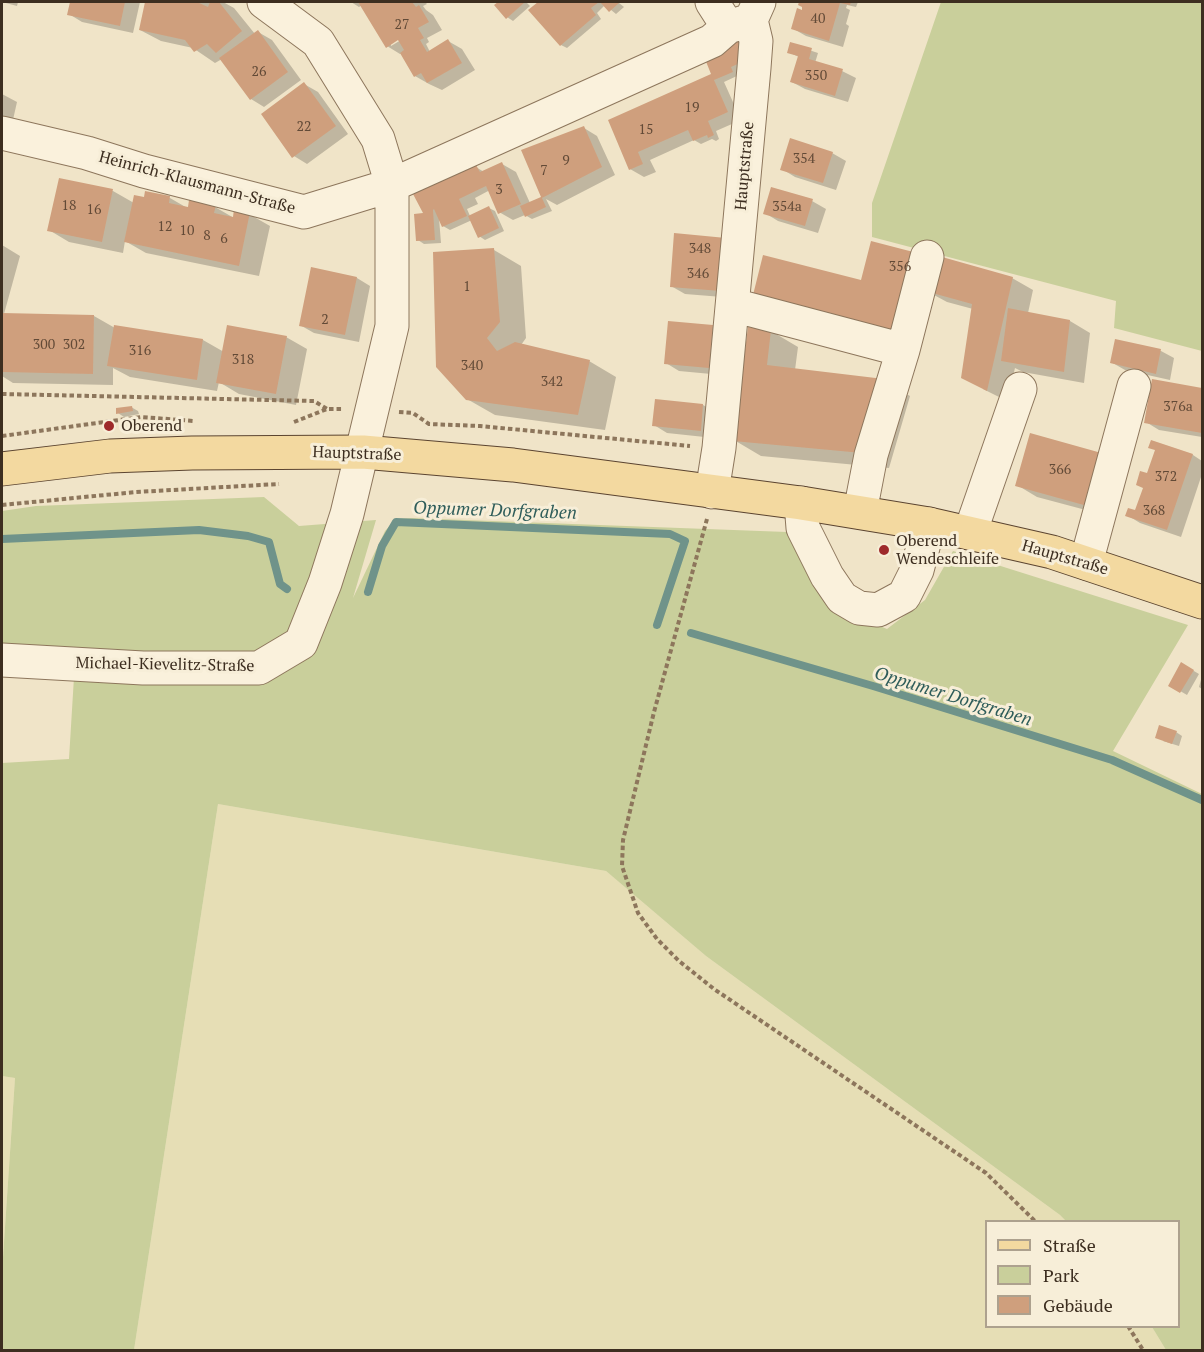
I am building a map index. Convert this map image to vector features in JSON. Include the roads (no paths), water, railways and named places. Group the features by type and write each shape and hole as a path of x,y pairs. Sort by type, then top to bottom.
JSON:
{"main road":[{"name":"Hauptstraße","path":"2,469 110,456 363,452 513,465 801,503 929,524 1052,552 1203,602"}],"street":[{"path":"264,2 318,42 378,139 392,185 392,326 363,452"},
{"name":"Heinrich-Klausmann-Straße","path":"2,133 87,153 144,171 304,212 392,185 712,41 737,12"},
{"name":"Hauptstraße","path":"712,492 719,448 733,305 756,40 737,12"},
{"path":"860,512 871,455 903,350 927,257"},
{"path":"733,305 903,350"},
{"path":"1086,563 1134,387"},
{"path":"970,533 1020,389"},
{"name":"Michael-Kievelitz-Straße","path":"2,660 143,668 259,668 301,643 325,583 347,514 363,452"},
{"path":"801,503 803,528 827,576 842,598 860,608 878,610 904,596 917,570 929,524"}],"waterway":[{"name":"Oppumer Dorfgraben","path":"368,592 382,546 396,522 670,534 685,541 657,625"},
{"name":"Oppumer Dorfgraben","path":"2,539 199,530 248,536 269,542 280,584 287,589"},
{"name":"Oppumer Dorfgraben","path":"691,633 873,686 1112,760 1202,800"}],"place":[{"name":"Oberend","path":"109,426"},
{"name":"Oberend Wendeschleife","path":"884,550"}]}
